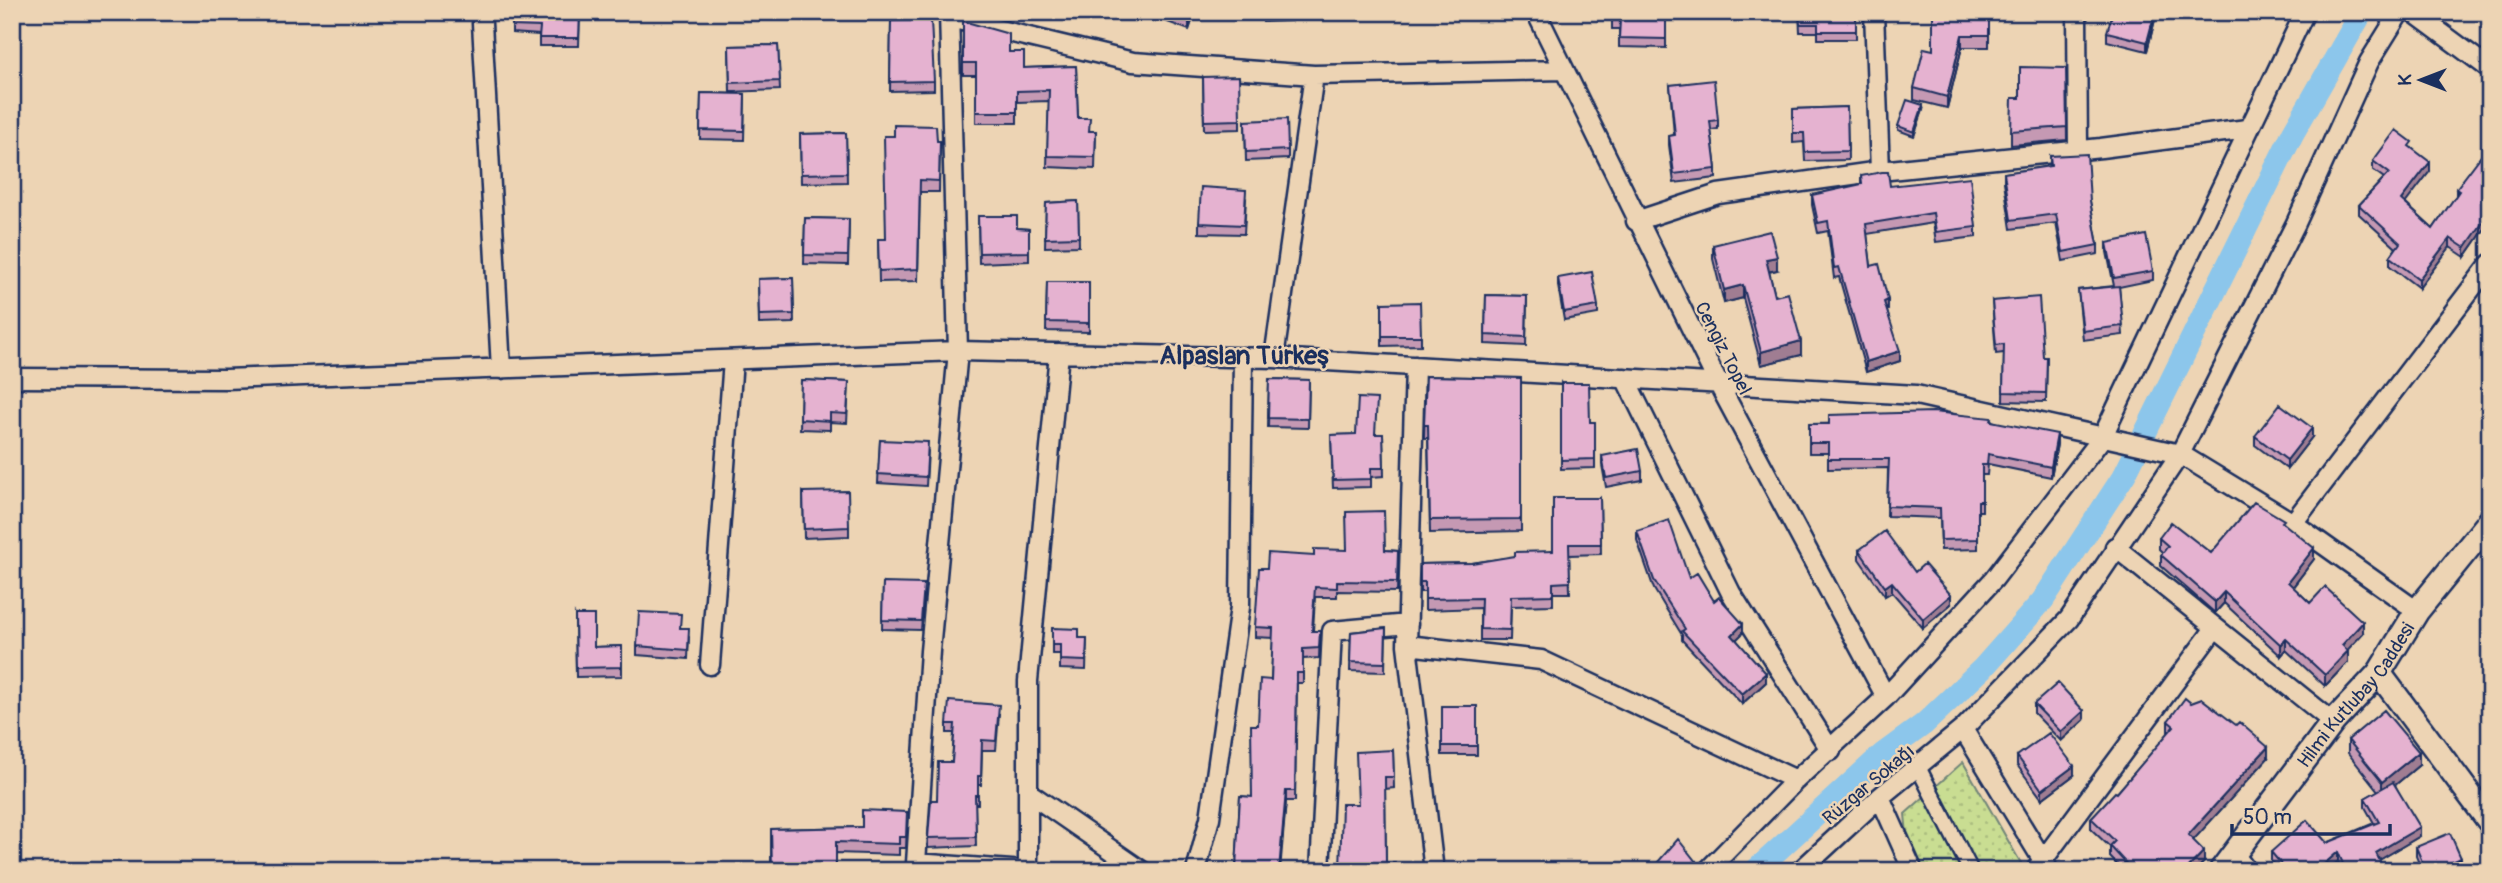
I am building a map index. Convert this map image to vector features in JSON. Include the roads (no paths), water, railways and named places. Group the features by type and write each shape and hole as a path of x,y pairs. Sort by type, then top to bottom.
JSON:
{"street":[{"name":"Cengiz Topel","path":"1536,12 1636,221 1718,383 1886,697"},
{"path":"1874,12 1880,171"},
{"path":"2077,12 2078,150"},
{"path":"1707,871 1796,780 1886,697 1994,579 2102,438 2247,128 2305,12"},
{"name":"Rüzgar Sokağı","path":"1800,871 1880,797 1919,769 1963,729 2069,619 2180,454 2296,223 2370,62 2400,12"},
{"path":"2413,12 2490,69"},
{"path":"1059,353 1028,681 1027,871 916,863 930,651 958,351 950,15 1133,62 1314,75 1564,70"},
{"path":"482,23 501,369"},
{"path":"1274,358 1314,75"},
{"path":"1636,221 1718,194 1880,171 2078,150 2247,128"},
{"path":"2293,523 2490,264"},
{"path":"12,378 226,379 958,351 1274,358 1916,396 2180,454 2293,523 2417,611"},
{"path":"1196,871 1210,818 1240,607 1243,357"},
{"path":"710,665 733,360"},
{"path":"1415,366 1407,645 1434,871"},
{"path":"1625,378 1731,593 1830,751"},
{"name":"Hilmi Kutlubay Caddesi","path":"2234,865 2333,722 2379,673 2417,611 2490,521"},
{"path":"2115,547 2333,722"},
{"path":"1320,871 1332,631 1408,624"},
{"path":"1963,729 2042,867 2215,628"},
{"path":"1407,645 1541,660 1796,780"},
{"path":"2379,673 2490,822"},
{"path":"1919,769 1971,871"},
{"path":"1029,793 1142,871"},
{"path":"1880,797 1913,871"}],"waterway":[{"path":"1755,871 1883,754 1924,724 1983,668 2043,600 2125,474 2293,133 2362,12"}],"district":[{"name":"Alpaslan Türkeş","path":"1244,355"}]}
